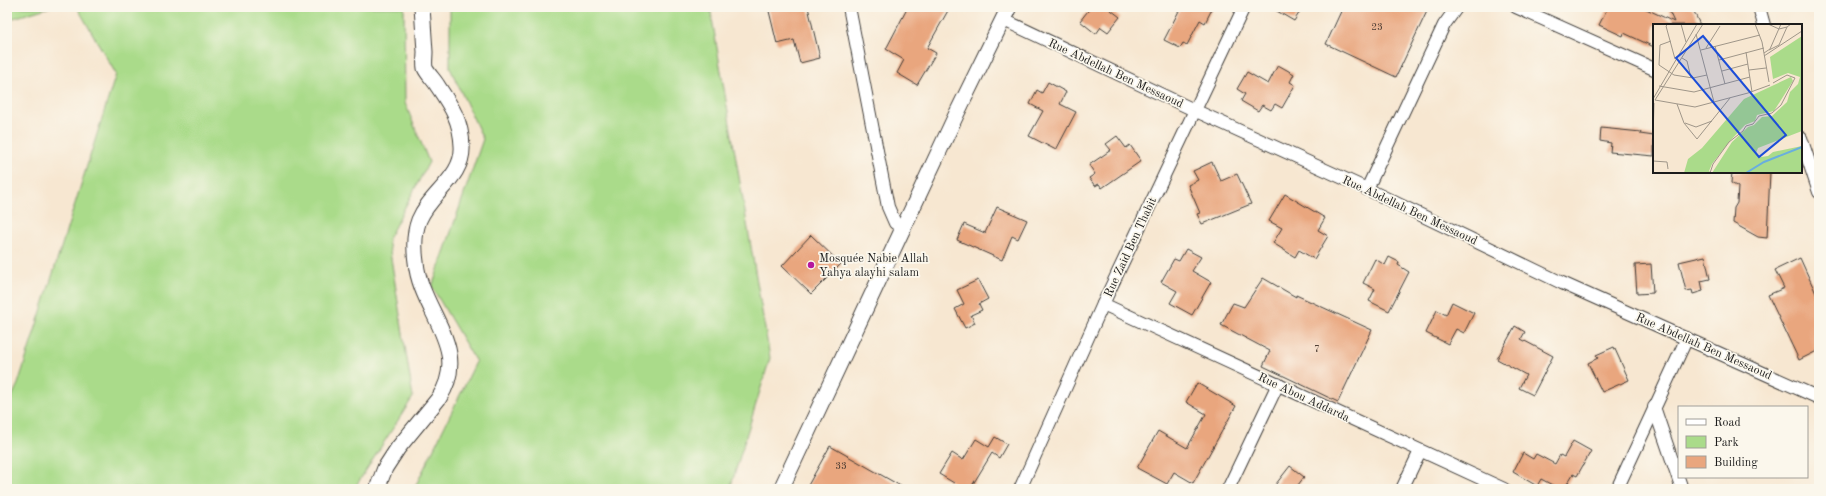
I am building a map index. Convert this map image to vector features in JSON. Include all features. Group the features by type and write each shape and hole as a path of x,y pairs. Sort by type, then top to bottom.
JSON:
{"street":[{"path":"376,489 385,468 398,448 439,398 444,390 450,373 448,348 417,272 415,237 419,220 423,212 432,198 452,175 460,162 462,146 459,126 454,111 425,68 422,7"},
{"path":"849,7 888,207 895,223 903,229"},
{"name":"Rue Zaid Ben Thabit","path":"1020,489 1103,304 1244,7"},
{"path":"1367,189 1438,39 1457,7"},
{"path":"1516,7 1653,69"},
{"path":"1758,7 1764,24"},
{"path":"781,489 957,112 1006,12"},
{"name":"Rue Abdellah Ben Messaoud","path":"1006,12 1006,21 1194,110 1367,189 1562,283 1819,398"},
{"path":"1802,141 1819,192"},
{"name":"Rue Abou Addarda","path":"1103,304 1504,489"},
{"path":"1616,489 1687,338"},
{"path":"1228,489 1278,384"},
{"path":"1654,406 1678,477"},
{"path":"1402,489 1420,451"},
{"path":"1678,478 1682,489"}],"green space":[{"path":"7,7 50,7 7,20"},
{"path":"77,7 404,7 405,103 429,162 388,239 413,397 354,489 7,489 7,407 18,384 116,74"},
{"path":"450,7 710,7 770,358 730,489 414,489 476,362 432,287 483,139 450,68"}],"building":[{"path":"768,7 808,7 820,58 800,63 794,40 777,44"},
{"path":"908,7 950,7 927,48 936,53 917,85 897,73 904,60 886,49"},
{"path":"1091,7 1107,7 1120,17 1108,32 1101,27 1096,34 1080,21"},
{"path":"1181,7 1213,7 1205,23 1200,20 1187,45 1183,43 1180,48 1164,40"},
{"path":"1270,7 1303,7 1294,21"},
{"path":"1343,7 1429,7 1396,77 1326,44"},
{"path":"1608,7 1642,7 1674,22 1667,7 1692,7 1700,24 1653,24 1653,47 1624,33 1623,36 1599,25"},
{"path":"1278,65 1294,74 1290,82 1295,85 1282,108 1275,104 1271,110 1262,105 1258,111 1241,101 1245,94 1237,89 1247,72 1268,84"},
{"path":"1048,82 1066,92 1060,104 1076,112 1056,150 1029,136 1043,111 1030,104 1037,90 1042,93"},
{"path":"1601,128 1641,132 1640,134 1653,136 1653,156 1610,152 1611,143 1600,141"},
{"path":"1117,136 1126,148 1130,145 1141,161 1102,188 1099,184 1095,186 1089,178 1095,174 1089,165 1111,150 1106,144"},
{"path":"1212,162 1221,181 1237,174 1251,204 1202,224 1197,214 1200,213 1188,185 1198,180 1193,171"},
{"path":"1732,173 1770,173 1767,238 1758,237 1733,223 1734,208 1737,203 1738,187 1731,183"},
{"path":"1285,194 1325,218 1318,230 1328,236 1314,259 1299,250 1295,257 1273,243 1282,228 1269,221"},
{"path":"997,207 1027,220 1018,239 1012,236 1002,260 957,240 964,224 985,233"},
{"name":"Mosquée Nabie Allah Yahya alayhi salam","path":"811,235 841,264 811,294 782,266"},
{"path":"1186,249 1201,257 1192,271 1211,282 1192,315 1170,303 1177,291 1161,282 1174,259 1179,261"},
{"path":"1705,256 1710,279 1701,281 1703,291 1693,294 1692,290 1686,291 1679,262"},
{"path":"1389,257 1399,262 1398,265 1409,272 1389,311 1369,301 1375,289 1363,283 1375,259 1385,265"},
{"path":"1800,258 1819,300 1819,350 1799,360 1768,295 1784,288 1775,270"},
{"path":"1651,264 1653,293 1637,294 1635,265"},
{"path":"1263,278 1296,297 1296,295 1372,330 1338,402 1263,366 1270,351 1221,325 1233,303 1244,307"},
{"path":"978,280 988,299 979,304 982,310 971,315 975,323 965,328 955,309 964,304 957,290"},
{"path":"1452,302 1474,313 1464,333 1456,329 1448,344 1426,333 1437,310 1446,315"},
{"path":"1515,326 1525,332 1521,339 1553,356 1533,395 1519,388 1526,375 1497,359"},
{"path":"1614,347 1629,380 1602,392 1588,363 1598,358 1596,355"},
{"path":"1197,383 1236,406 1193,483 1174,472 1167,484 1137,468 1158,431 1187,448 1206,414 1186,402"},
{"path":"995,437 1007,444 999,458 992,453 970,489 950,489 954,483 939,474 952,453 963,460 976,439 989,447"},
{"path":"1573,441 1591,451 1577,476 1573,474 1564,489 1560,489 1541,479 1537,486 1513,472 1523,453 1533,459 1536,454 1555,464 1560,455 1564,457"},
{"path":"830,446 906,489 806,489"},
{"path":"1290,466 1304,477 1295,489 1272,489"}],"place":[{"name":"Mosquée Nabie Allah Yahya alayhi salam","path":"811,265"}]}
